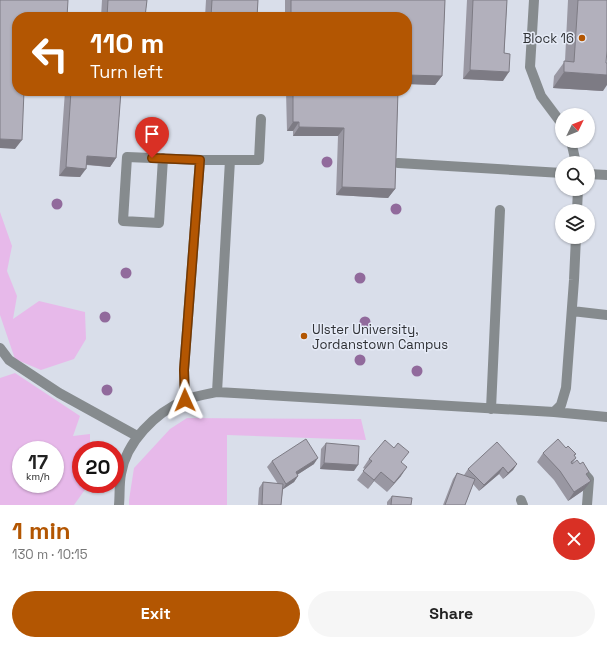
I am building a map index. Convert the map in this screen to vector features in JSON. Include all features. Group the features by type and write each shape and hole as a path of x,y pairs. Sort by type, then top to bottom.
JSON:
{"lane":[{"path":"534,0 530,67 541,96 555,115"},
{"path":"164,158 159,223 123,221 127,157 164,158 200,160 260,160 261,119"},
{"path":"185,400 184,370 200,160"},
{"path":"217,392 230,160"},
{"path":"398,163 555,173"},
{"path":"595,174 607,175"},
{"path":"491,408 500,210"},
{"path":"554,412 561,405 566,388 576,244"},
{"path":"572,312 607,315"},
{"path":"0,348 9,360 59,393 138,436"},
{"path":"119,505 121,474 126,456 138,436 161,414 185,400 217,392 554,412 607,417"},
{"path":"582,471 589,479 587,505"}],"shaded area":[{"path":"0,212 12,246 7,271 17,296 13,319 39,301 85,312 86,339 74,359 41,370 15,359 0,315"},
{"path":"15,373 80,416 73,436 90,434 90,441 72,441 72,493 83,493 74,505 0,505 0,378"},
{"path":"187,418 361,419 366,440 227,435 227,505 129,505 134,468 170,429"}],"building":[{"path":"0,0 68,0 67,12 12,12 12,96 24,96 22,140 0,139"},
{"path":"108,0 147,0 146,12 107,12"},
{"path":"212,0 258,0 257,12 211,12"},
{"path":"291,0 445,0 442,76 412,75 412,12 291,12"},
{"path":"473,0 507,0 504,53 510,54 509,72 470,70"},
{"path":"578,0 607,0 607,75 564,72 564,61 574,62"},
{"path":"71,96 121,96 116,158 87,156 86,169 66,167"},
{"path":"293,96 398,96 395,189 342,187 344,128 299,127 299,122 293,122"},
{"path":"306,439 318,458 296,472 298,476 286,484 272,461"},
{"path":"558,439 566,448 568,446 576,454 574,455 576,458 571,462 572,464 577,460 580,464 583,462 589,472 586,474 591,481 574,492 560,471 543,453"},
{"path":"385,440 394,448 398,443 409,452 401,462 407,467 394,483 381,472 374,480 363,471 372,461 369,459"},
{"path":"497,442 517,464 508,473 503,467 484,485 468,469"},
{"path":"326,443 359,446 358,465 324,463"},
{"path":"457,473 475,479 465,505 445,505"},
{"path":"263,482 283,484 281,505 262,505"},
{"path":"392,496 412,498 411,505 391,505"}],"place":[{"name":"Block 16","path":"582,38"},
{"name":"Ulster University, Jordanstown Campus","path":"304,336"}],"route":[{"path":"152,158 200,160 184,370 185,400"}]}
